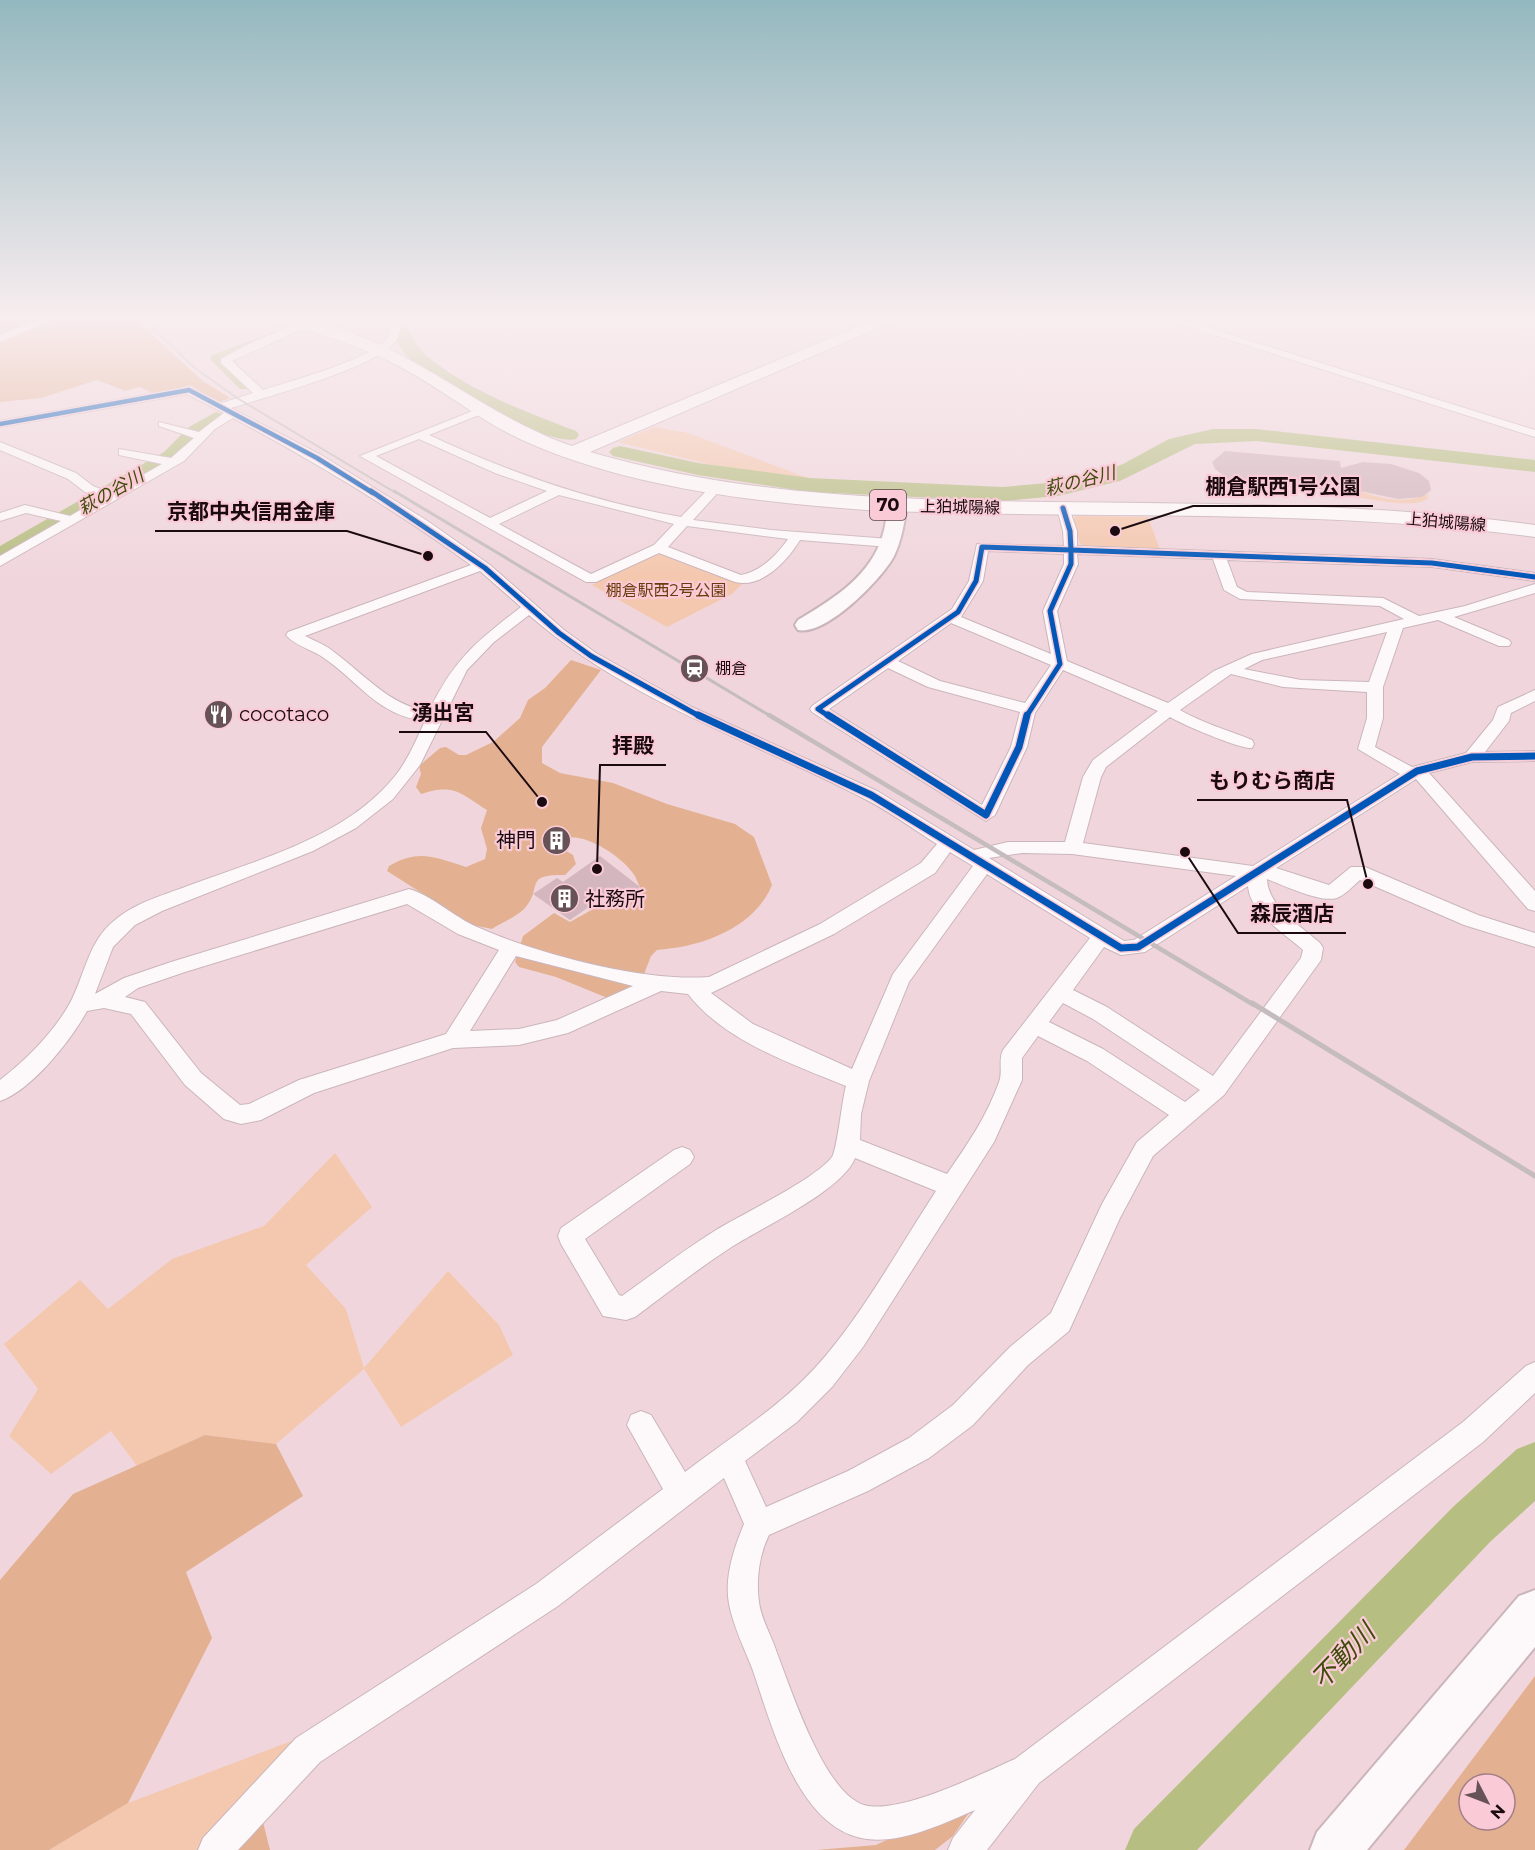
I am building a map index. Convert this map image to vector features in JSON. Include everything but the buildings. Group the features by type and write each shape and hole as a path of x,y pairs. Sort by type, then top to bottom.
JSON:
{"main road":[{"name":"上狛城陽線","path":"470,404 507,426 574,452 624,467 717,487 790,497 898,506 1387,517 1475,523 1535,531"},
{"path":"574,452 687,404"}],"street":[{"path":"0,424 109,404"},
{"path":"216,404 335,469 421,523 482,566 591,656 686,710 862,790 1121,948 1138,947 1415,773 1472,757 1535,756"},
{"path":"0,562 66,519 188,451 196,435 226,410 238,404"},
{"path":"1441,404 1535,434"},
{"path":"480,411 366,456 591,579 659,548 717,487"},
{"path":"163,424 196,435"},
{"path":"420,435 489,468 556,492 685,521 796,536 890,543"},
{"path":"0,446 72,476 89,489 107,496"},
{"path":"123,452 168,461"},
{"path":"488,524 556,492"},
{"path":"806,625 832,609 858,587 874,569 890,543 898,506"},
{"path":"1063,508 1072,548 1071,564 1050,611 1059,664 1028,709 1019,747 986,815 818,709 951,618 965,602 976,581 982,547 1072,548 1432,563 1535,576"},
{"path":"0,517 24,509 66,519"},
{"path":"659,548 740,579 749,580 770,565 793,543 796,536"},
{"path":"1218,555 1231,590 1245,596 1383,602 1417,621"},
{"path":"436,717 407,714 361,683 328,654 292,634 482,566"},
{"path":"1071,848 1092,777 1099,764 1168,711 1230,669 1257,657 1396,627 1535,588"},
{"path":"0,1092 22,1076 80,1004 105,944 121,925 155,907 293,852 370,810 391,791 413,766 453,678 467,661 530,607"},
{"path":"1440,616 1504,643"},
{"path":"951,618 1158,704 1168,711 1246,744"},
{"path":"1396,627 1375,687 1375,718 1366,749 1415,773 1437,790 1532,896"},
{"path":"886,662 934,684 1028,709"},
{"path":"1230,669 1258,680 1330,687 1375,687"},
{"path":"1472,757 1501,721 1504,710 1535,695"},
{"path":"104,1000 131,983 409,896 452,923 552,959 660,983 696,989 712,986 828,929 928,868 949,841"},
{"path":"682,1157 570,1236 612,1307 626,1308 723,1239 824,1179 842,1162 848,1145 850,1114 858,1082 900,979 980,860 981,853 1071,848 1148,856 1259,871 1333,892 1358,872 1471,920 1535,940"},
{"path":"1028,1771 899,1821 860,1821 830,1797 804,1764 795,1745 744,1604 742,1581 751,1538 759,1525 858,1481 919,1448 963,1415 1019,1356 1060,1322 1133,1166 1145,1149 1216,1089 1311,960 1313,948 1268,908 1258,893 1259,871"},
{"path":"215,1850 308,1750 547,1595 787,1412 824,1378 903,1266 950,1186 986,1135 1011,1080 1011,1056 1102,936"},
{"path":"453,1040 512,946"},
{"path":"80,1004 104,1000 138,1008 193,1079 232,1112 241,1115 253,1113 307,1086 453,1040 519,1037 561,1027 660,983"},
{"path":"696,989 702,999 717,1013 819,1066 858,1082"},
{"path":"1059,992 1100,1013 1216,1089"},
{"path":"1035,1024 1095,1055 1186,1114"},
{"path":"848,1145 950,1186"},
{"path":"965,1850 1028,1771 1473,1432 1535,1375"},
{"path":"641,1425 681,1491"},
{"path":"729,1457 759,1525"},
{"path":"1335,1850 1535,1612"}],"green space":[{"path":"654,427 688,433 808,478 806,482 733,470 618,442"},
{"path":"1345,486 1396,500 1417,498 1427,494 1428,498 1415,503 1396,503 1361,498 1360,494 1347,493"},
{"path":"1077,516 1148,517 1160,550 1086,547 1080,544 1072,519"},
{"name":"棚倉駅西2号公園","path":"664,554 742,584 732,594 667,627 592,585 653,555"},
{"path":"335,1153 372,1207 306,1265 346,1309 364,1368 448,1271 499,1325 513,1355 401,1427 364,1369 276,1444 205,1435 137,1466 111,1431 51,1474 9,1436 38,1389 4,1344 80,1280 108,1309 172,1259 264,1226"},
{"path":"310,1734 201,1850 49,1850 128,1803"}],"shaded area":[{"path":"571,660 601,670 542,747 542,763 560,773 613,783 667,804 735,824 754,837 772,885 764,900 753,913 724,933 691,945 657,950 651,956 639,987 615,1001 556,977 519,967 515,962 523,936 554,913 570,922 595,908 606,910 641,889 627,866 602,847 583,839 566,838 563,849 573,855 576,864 565,875 552,875 538,880 533,895 524,909 492,929 472,925 387,871 389,866 418,856 427,856 466,867 485,859 487,849 481,828 487,810 463,795 449,790 441,789 421,794 416,787 421,774 419,766 440,748 446,747 459,755 466,755 493,742 520,718 528,700 545,688"},
{"path":"205,1435 276,1444 303,1496 186,1572 212,1638 128,1803 49,1850 0,1850 0,1580 73,1494"},
{"path":"1535,1676 1535,1850 1404,1850 1457,1780 1457,1832 1517,1832 1517,1772 1463,1772"},
{"path":"981,1795 953,1836 935,1850 816,1850 876,1845"},
{"path":"260,1810 270,1850 224,1850"}],"waterway":[{"name":"萩の谷川","path":"495,404 569,435"},
{"name":"萩の谷川","path":"0,556 172,457 196,431 216,418"},
{"name":"萩の谷川","path":"620,452 698,469 810,485 1003,494 1058,489 1112,476 1131,469 1176,443 1213,435 1256,435 1535,466"},
{"name":"不動川","path":"1155,1850 1472,1524 1535,1467"}],"railway":[{"path":"248,404 396,493"},
{"path":"394,491 772,717"},
{"path":"769,715 1254,1005"},
{"path":"1252,1003 1535,1176"}],"cycle path":[{"path":"0,424 109,404"},
{"path":"216,404 317,458 421,523 485,568 559,633 591,656 686,710 871,795 1121,948 1138,947 1417,771 1472,757 1535,756"},
{"path":"1063,508 1070,531 1071,564 1050,611 1060,664 1027,713 1019,747 986,815 818,709 958,612 976,581 982,547 1432,563 1535,577"}],"place":[{"name":"棚倉駅西1号公園","path":"1115,531"},
{"name":"京都中央信用金庫","path":"428,556"},
{"name":"棚倉","path":"694,668"},
{"name":"cocotaco","path":"218,714"},
{"name":"湧出宮","path":"542,802"},
{"name":"神門","path":"557,840"},
{"name":"森辰酒店","path":"1185,852"},
{"name":"拝殿","path":"597,869"},
{"name":"もりむら商店","path":"1368,884"},
{"name":"社務所","path":"564,899"}]}
